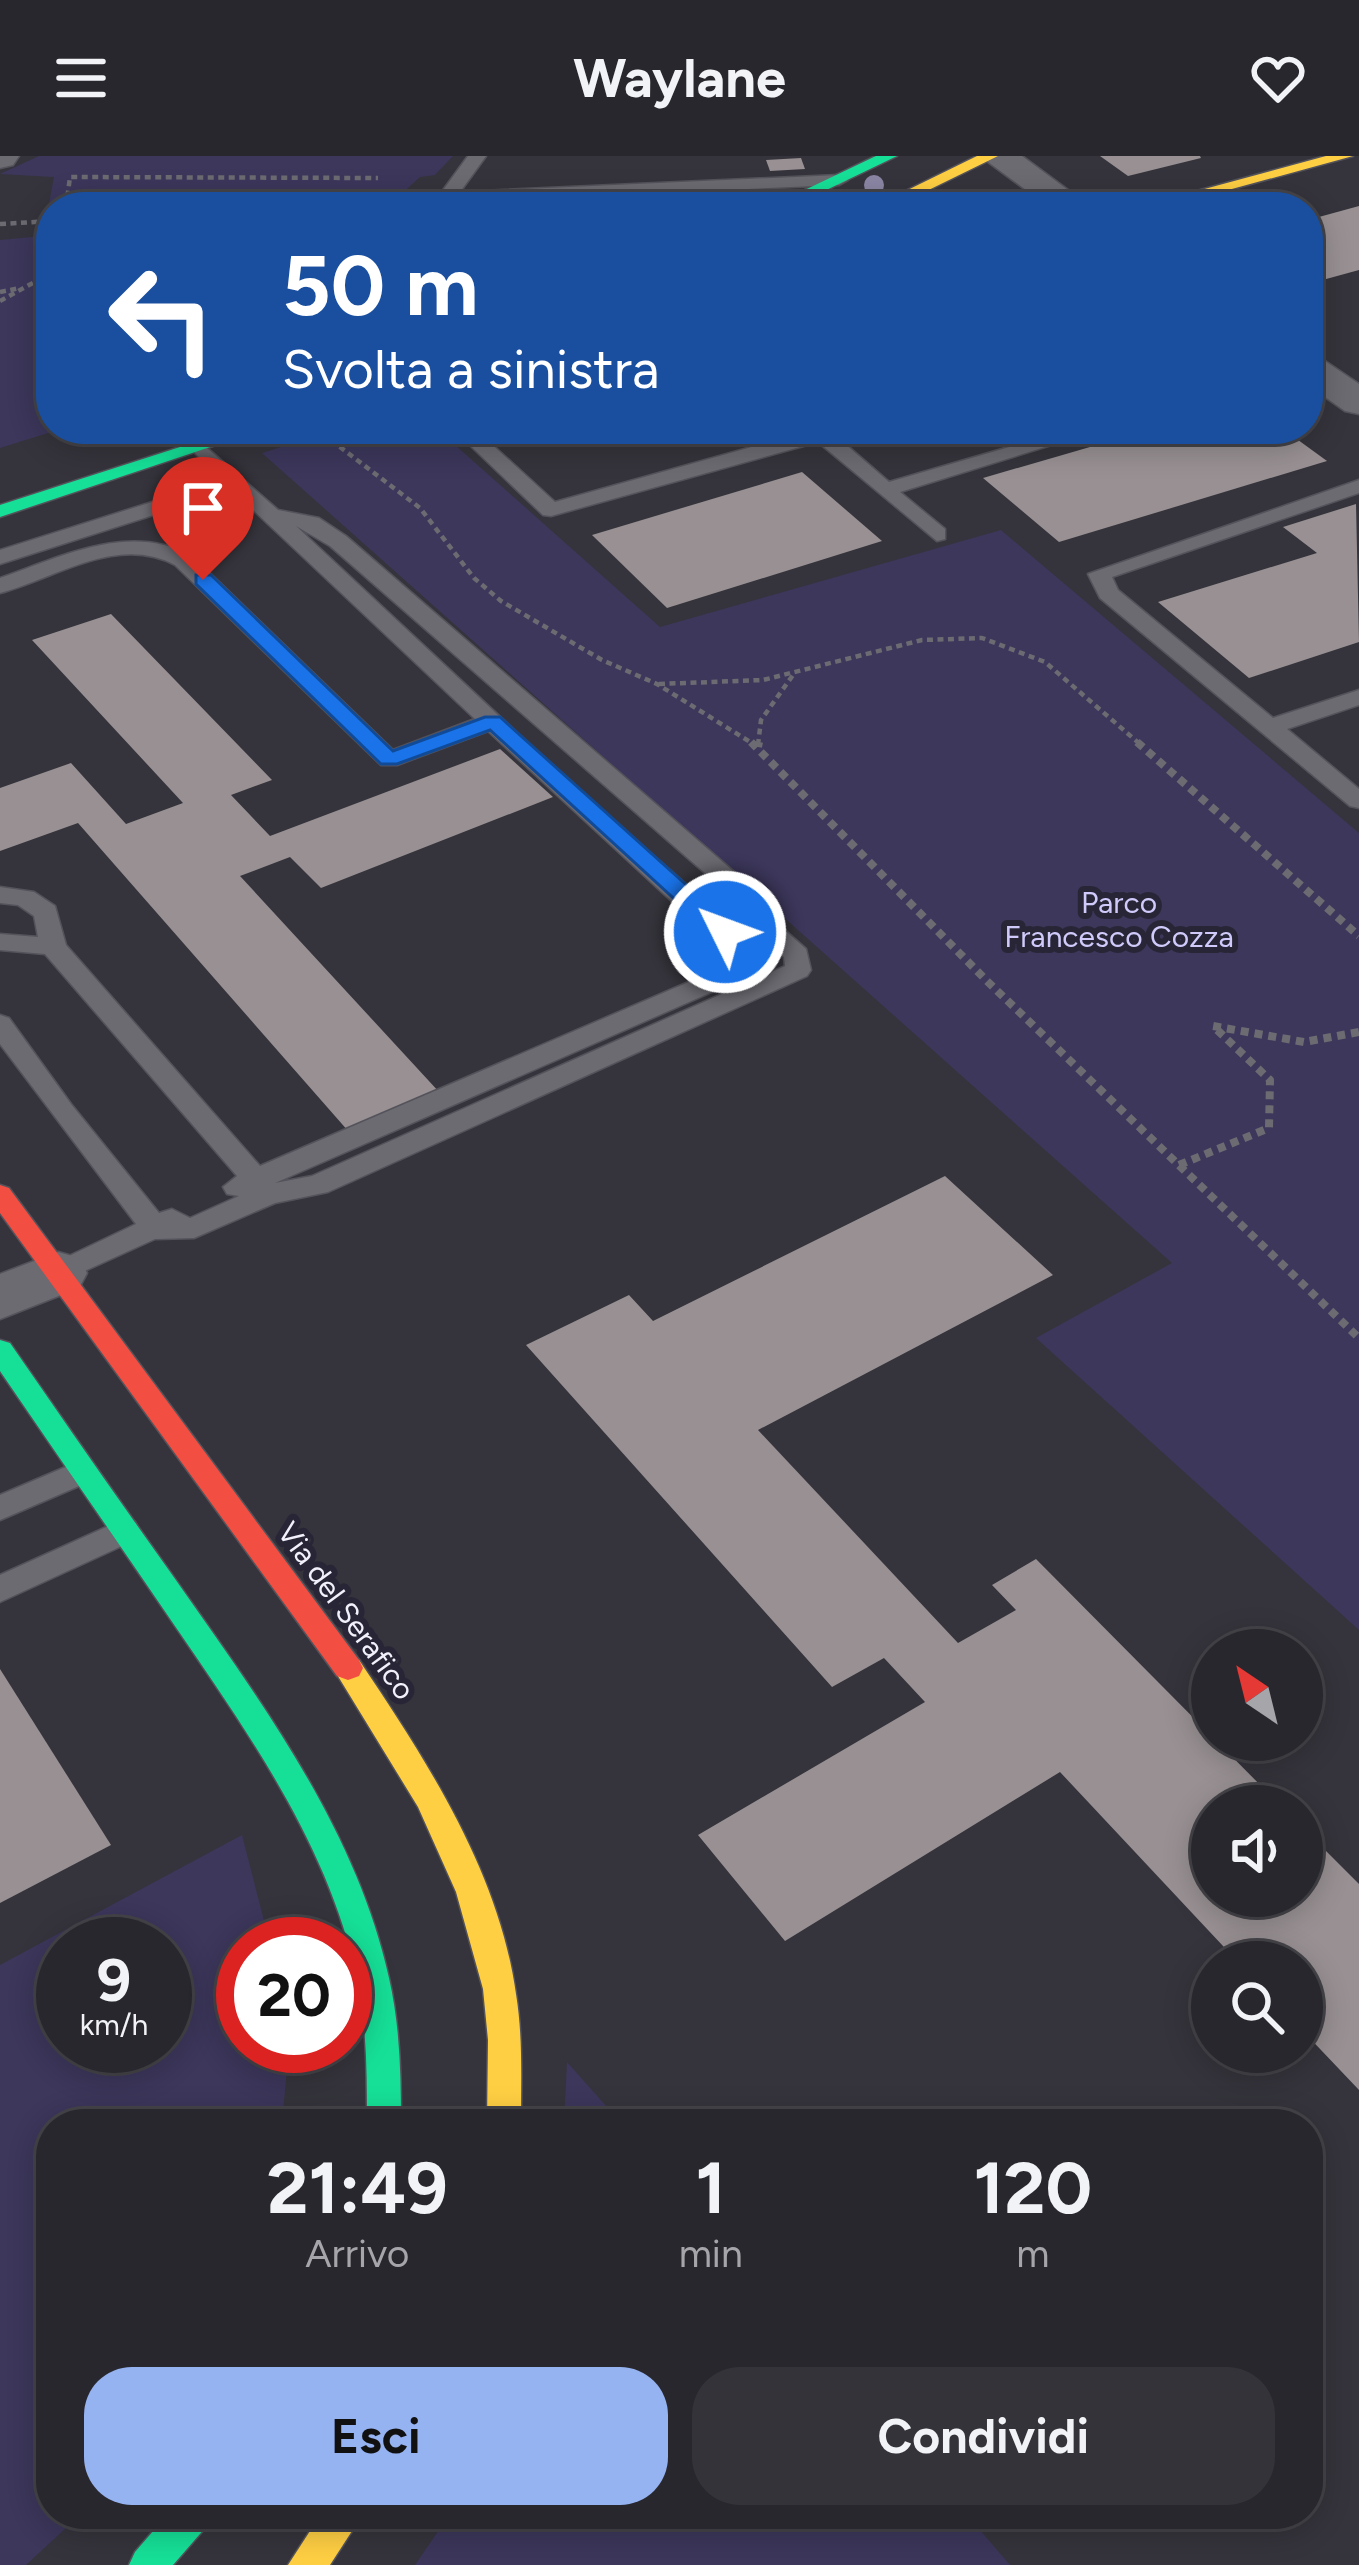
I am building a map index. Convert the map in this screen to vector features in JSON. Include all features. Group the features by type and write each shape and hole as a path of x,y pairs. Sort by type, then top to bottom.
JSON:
{"street":[{"path":"811,192 889,156"},
{"path":"914,192 994,156 1050,192"},
{"path":"1205,192 1345,156"},
{"path":"1323,377 1359,402"},
{"path":"0,511 208,444"},
{"name":"Via del Serafico","path":"0,1194 355,1676 437,1808 464,1867 487,1944 501,2022 504,2109"},
{"path":"0,1298 58,1273"},
{"path":"0,1350 286,1765 348,1888 370,1948 385,2017 384,2109"},
{"path":"148,2565 180,2529"},
{"path":"307,2565 333,2529"}],"lane":[{"path":"452,190 477,156"},
{"path":"444,192 839,180"},
{"path":"574,190 582,192"},
{"path":"480,444 551,510 788,444"},
{"path":"842,444 885,490 937,534"},
{"path":"885,490 1042,444"},
{"path":"58,1273 156,1229 194,1228 263,1186 520,1065 739,970 748,959 725,932 199,447"},
{"path":"0,557 236,482"},
{"path":"1359,486 1100,574 1108,593 1359,801"},
{"path":"0,895 25,898 46,912 52,946 263,1186 318,1185 798,970 797,956 772,932 753,902 589,764 548,721 338,542 311,523 272,514"},
{"path":"0,586 108,551 158,545 183,560 389,760 493,722"},
{"path":"1270,728 1359,697"},
{"path":"0,942 52,946"},
{"path":"0,1024 61,1111 156,1229"},
{"path":"0,1508 82,1472"},
{"path":"0,1589 124,1531"}],"path":[{"path":"67,192 70,176 301,175 452,190"},
{"path":"0,224 36,222"},
{"path":"0,292 34,285"},
{"path":"0,301 34,285"},
{"path":"336,444 420,508 466,568 501,601 602,660 657,685 758,747 987,981 1359,1338"},
{"path":"657,685 740,683 794,674 950,634 987,637 1023,648 1045,662 1359,936"},
{"path":"758,747 761,721 794,674"},
{"path":"1179,1166 1269,1128 1270,1079 1213,1026 1302,1044 1359,1032"}],"green space":[{"path":"39,156 453,156 435,175 420,177 404,192 51,192 54,177 0,174"},
{"path":"36,237 36,437 0,448 0,240"},
{"name":"Parco Francesco Cozza","path":"291,444 454,444 660,627 1001,530 1359,833 1359,1630 1036,1338 1172,1263 262,453"},
{"path":"242,1835 263,1917 216,1917 216,2073 287,2073 283,2109 36,2109 36,2529 65,2529 26,2565 0,2565 0,1965 36,1946 36,2073 192,2073 192,1917 89,1917"},
{"path":"567,2062 609,2109 565,2109"},
{"path":"440,2529 979,2529 1010,2565 415,2565"}],"building":[{"path":"1100,156 1200,156 1201,158 1128,176"},
{"path":"801,158 805,169 770,171 766,160"},
{"path":"1359,206 1359,270 1323,280 1323,216"},
{"path":"1100,444 1304,444 1327,461 1059,542 983,478"},
{"path":"802,472 882,541 667,608 592,535"},
{"path":"1356,504 1359,642 1249,678 1158,602 1317,553 1283,527"},
{"path":"111,614 272,780 231,795 270,836 500,749 553,797 321,888 290,857 240,876 440,1093 349,1132 78,823 0,851 0,788 71,763 126,824 183,803 32,640"},
{"path":"945,1176 1053,1275 758,1430 958,1643 1016,1610 992,1585 1036,1559 1191,1715 1191,1761 1236,1761 1260,1785 1191,1785 1191,1912 1060,1772 785,1941 698,1835 925,1702 884,1658 832,1687 526,1345 629,1295 653,1321"},
{"path":"0,1669 111,1845 0,1903"},
{"path":"1323,1848 1359,1884 1359,2090 1323,2052 1323,1941 1218,1941 1196,1917 1323,1917"}],"traffic: fast":[{"path":"810,192 889,156"},
{"path":"0,511 208,444"},
{"path":"0,1350 258,1725 327,1847 354,1911 373,1978 384,2049 384,2109"},
{"path":"148,2565 180,2529"}],"traffic: slow":[{"path":"913,192 990,156"},
{"path":"1205,192 1345,156"},
{"path":"348,1668 429,1798 472,1892 500,1989 504,2109"},
{"path":"307,2565 333,2529"}],"traffic: jam":[{"path":"0,1194 348,1668"}],"route":[{"path":"203,580 389,760 493,722 725,932"}]}
